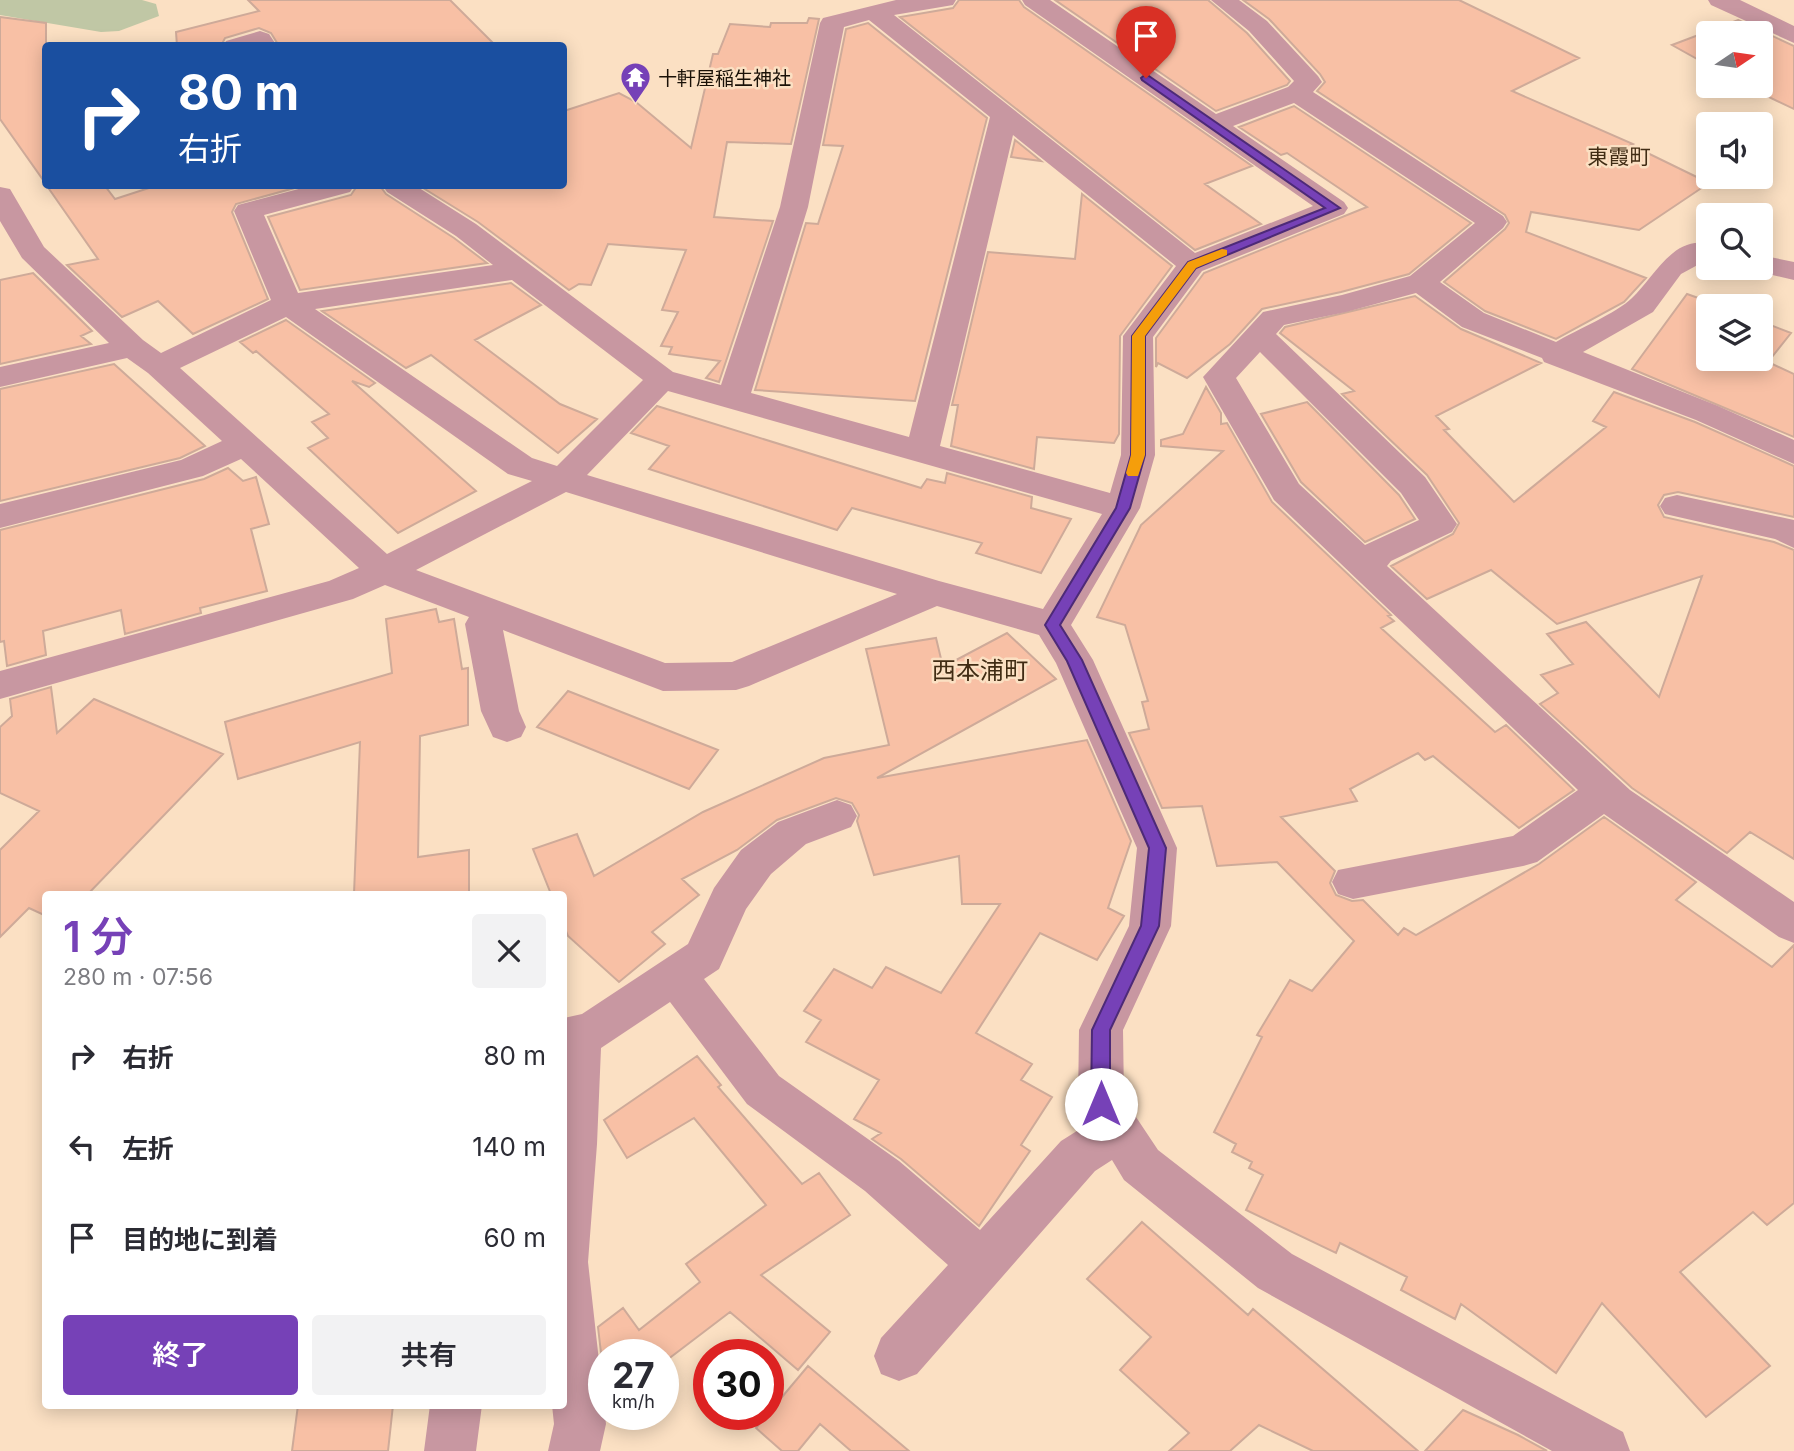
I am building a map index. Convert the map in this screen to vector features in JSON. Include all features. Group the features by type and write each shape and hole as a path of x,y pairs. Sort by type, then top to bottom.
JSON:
{"street":[{"path":"733,399 794,207 832,23 873,11 944,0"},
{"path":"1034,0 1334,208 1192,265 1138,336 1138,455 1123,508 1052,625"},
{"path":"1213,124 1297,93 1309,82 1258,26 1223,0"},
{"path":"1720,0 1794,35"},
{"path":"873,11 1192,265"},
{"path":"1297,93 1493,222 1420,282 1346,303 1274,318 1219,377 1286,492 1606,791 1794,925"},
{"path":"922,452 1004,115"},
{"path":"329,189 248,211 288,304 520,466 935,593 1052,625 1074,660 1157,848 1150,926 1101,1030 1101,1104 1118,1131 1141,1165 1275,1271 1604,1451"},
{"path":"402,189 466,230 662,379 1123,508"},
{"path":"0,195 16,256 146,357 384,571 663,677 736,676 935,593"},
{"path":"1555,355 1642,306 1671,268 1696,253"},
{"path":"1773,267 1794,271"},
{"path":"0,377 146,357 288,304 518,270"},
{"path":"1420,282 1473,320 1555,355 1707,413 1794,453"},
{"path":"1259,334 1413,485 1440,524 1379,552 1366,567"},
{"path":"0,685 340,590 384,571 563,479 662,379"},
{"path":"0,516 191,468 244,444"},
{"path":"1677,506 1786,530 1794,536"},
{"path":"496,612 483,624 499,711 507,727"},
{"path":"1353,882 1523,850 1606,791"},
{"path":"567,1227 574,1144 571,1036 593,1032 704,956 729,900 756,862 792,833 837,817"},
{"path":"675,975 763,1090 882,1176 982,1263"},
{"path":"899,1356 1078,1156 1118,1131"},
{"path":"567,1292 580,1424 574,1451"},
{"path":"450,1451 455,1409"}],"green space":[{"path":"0,0 142,0 156,4 159,16 119,31 101,32 0,15"}],"building":[{"path":"248,0 450,0 492,42 277,42 271,33 259,28 225,38 223,42 177,42 176,32 259,11"},
{"path":"959,0 1019,0 1024,7 1252,166 1205,184 1261,224 1195,250 900,17 953,8"},
{"path":"1055,0 1208,0 1247,33 1290,81 1287,85 1216,111"},
{"path":"1243,0 1459,0 1579,58 1512,91 1633,144 1631,145 1696,177 1696,189 1700,189 1639,230 1531,212 1526,232 1646,278 1624,302 1556,339 1485,311 1444,282 1505,229 1509,223 1505,215 1317,91 1325,82 1320,74 1269,19"},
{"path":"0,17 46,23 46,42 42,42 42,178 0,119"},
{"path":"809,18 819,19 791,144 727,142 714,217 773,221 719,382 706,378 720,361 669,354 672,347 661,346 678,312 662,310 686,250 608,244 591,285 579,284 569,290 478,222 425,189 567,189 567,110 619,93 636,102 691,148 713,54 718,54 730,24 770,27 771,23 807,23"},
{"path":"868,23 987,118 915,401 755,390 806,223 818,224 843,146 823,145 846,29"},
{"path":"1696,36 1696,58 1672,45"},
{"path":"1773,36 1794,46 1794,109 1771,98"},
{"path":"1294,106 1471,223 1409,274 1262,309 1230,344 1187,378 1158,363 1156,367 1156,338 1204,273 1367,207 1287,153 1281,155 1239,127"},
{"path":"1015,140 1041,161 1011,157"},
{"path":"49,189 107,189 115,199 146,189 291,189 236,204 232,212 268,299 193,334 158,301 122,317 67,265 98,259"},
{"path":"355,189 382,189 487,263 300,290 268,217 351,195"},
{"path":"1082,194 1172,266 1120,336 1119,434 1114,443 1037,437 1034,469 951,446 958,405 952,405 988,252 1075,259"},
{"path":"33,273 92,331 81,336 91,344 0,364 0,280"},
{"path":"511,283 541,305 475,340 560,404 597,419 558,453 431,355 406,368 322,311"},
{"path":"1687,294 1696,297 1696,371 1773,371 1773,364 1794,374 1794,437 1632,369"},
{"path":"1415,296 1461,329 1541,363 1436,416 1449,429 1444,430 1514,502 1606,427 1593,421 1614,392 1695,422 1794,466 1794,517 1678,492 1664,495 1658,505 1664,517 1774,542 1794,550 1794,859 1750,832 1727,853 1632,788 1540,704 1558,693 1541,675 1573,664 1547,634 1586,622 1659,697 1702,576 1557,624 1491,570 1427,599 1391,566 1453,534 1459,523 1427,475 1342,394 1354,391 1280,333 1285,327"},
{"path":"286,320 375,383 369,387 352,381 476,491 398,533 308,448 328,438 312,422 329,414 256,351 253,353 240,342"},
{"path":"1773,326 1791,333 1773,356"},
{"path":"114,364 205,446 180,458 0,501 0,389"},
{"path":"1206,387 1221,413 1221,424 1227,423 1272,502 1391,615 1388,616 1394,621 1381,628 1495,732 1506,725 1574,790 1519,828 1433,756 1425,760 1418,753 1350,789 1357,801 1281,817 1335,871 1330,883 1336,895 1352,901 1363,900 1398,935 1404,928 1416,935 1539,864 1604,817 1696,882 1676,900 1772,967 1794,945 1794,1203 1767,1225 1753,1212 1680,1272 1770,1366 1706,1417 1602,1303 1556,1373 1461,1304 1455,1319 1401,1290 1407,1277 1340,1243 1336,1253 1246,1210 1263,1175 1249,1168 1252,1162 1232,1152 1236,1144 1214,1132 1262,1037 1257,1035 1290,980 1312,991 1354,941 1277,862 1217,866 1202,806 1162,808 1129,733 1149,729 1142,702 1148,701 1125,625 1097,617 1141,525 1223,451 1161,446 1161,440 1183,434"},
{"path":"1307,402 1399,495 1415,519 1365,542 1301,482 1261,414"},
{"path":"657,406 921,488 927,479 945,483 947,473 1032,497 1031,508 1071,519 1041,573 976,553 982,543 852,508 837,530 649,469 669,446 631,433"},
{"path":"228,468 243,481 256,477 269,524 251,529 267,591 200,608 201,613 125,634 121,610 43,631 46,655 7,666 4,641 0,642 0,530 204,479"},
{"path":"436,609 439,622 454,619 462,669 468,668 468,725 420,736 418,857 469,850 469,891 354,891 360,742 238,779 225,722 392,673 386,619"},
{"path":"1007,633 1056,679 877,778 1087,740 1131,841 1108,908 1124,916 1097,960 1040,933 976,1033 1032,1064 1021,1080 1052,1097 1021,1145 1030,1151 979,1226 901,1159 872,1139 881,1133 854,1119 879,1080 806,1042 821,1020 804,1011 834,969 872,988 886,967 941,993 1000,904 962,904 959,856 874,875 857,821 859,815 852,803 836,798 777,820 737,850 682,879 699,895 652,932 665,944 619,982 568,936 567,891 550,891 533,849 577,834 594,876 703,812 824,758 889,745 866,649 936,638 943,667"},
{"path":"51,687 57,733 94,699 223,754 91,891 42,891 42,914 29,908 0,937 0,850 39,811 0,793 0,727 12,716 10,699"},
{"path":"568,691 718,750 689,789 537,727"},
{"path":"697,1056 721,1085 718,1087 802,1184 819,1173 850,1215 761,1275 830,1332 798,1370 784,1358 784,1339 762,1339 730,1312 679,1351 679,1339 599,1339 598,1327 623,1308 639,1330 700,1282 686,1264 766,1205 694,1118 627,1158 604,1120"},
{"path":"1142,1222 1248,1315 1253,1309 1418,1451 1313,1451 1259,1425 1230,1451 1169,1451 1189,1433 1120,1370 1151,1337 1087,1279"},
{"path":"808,1366 909,1451 851,1451 820,1424 798,1451 782,1451 758,1430 784,1430 784,1395"},
{"path":"297,1409 393,1409 388,1451 292,1451"},
{"path":"1463,1410 1518,1435 1547,1451 1425,1451"}],"slow traffic":[{"path":"1133,473 1138,455 1138,336 1192,265 1222,253"}],"place":[{"name":"十軒屋稲生神社","path":"635,105"}],"district":[{"name":"東霞町","path":"1619,156"},
{"name":"西本浦町","path":"980,670"}],"route":[{"path":"1101,1104 1101,1030 1150,926 1157,848 1074,660 1052,625 1123,508 1138,455 1138,336 1192,265 1334,208 1146,78"}]}
